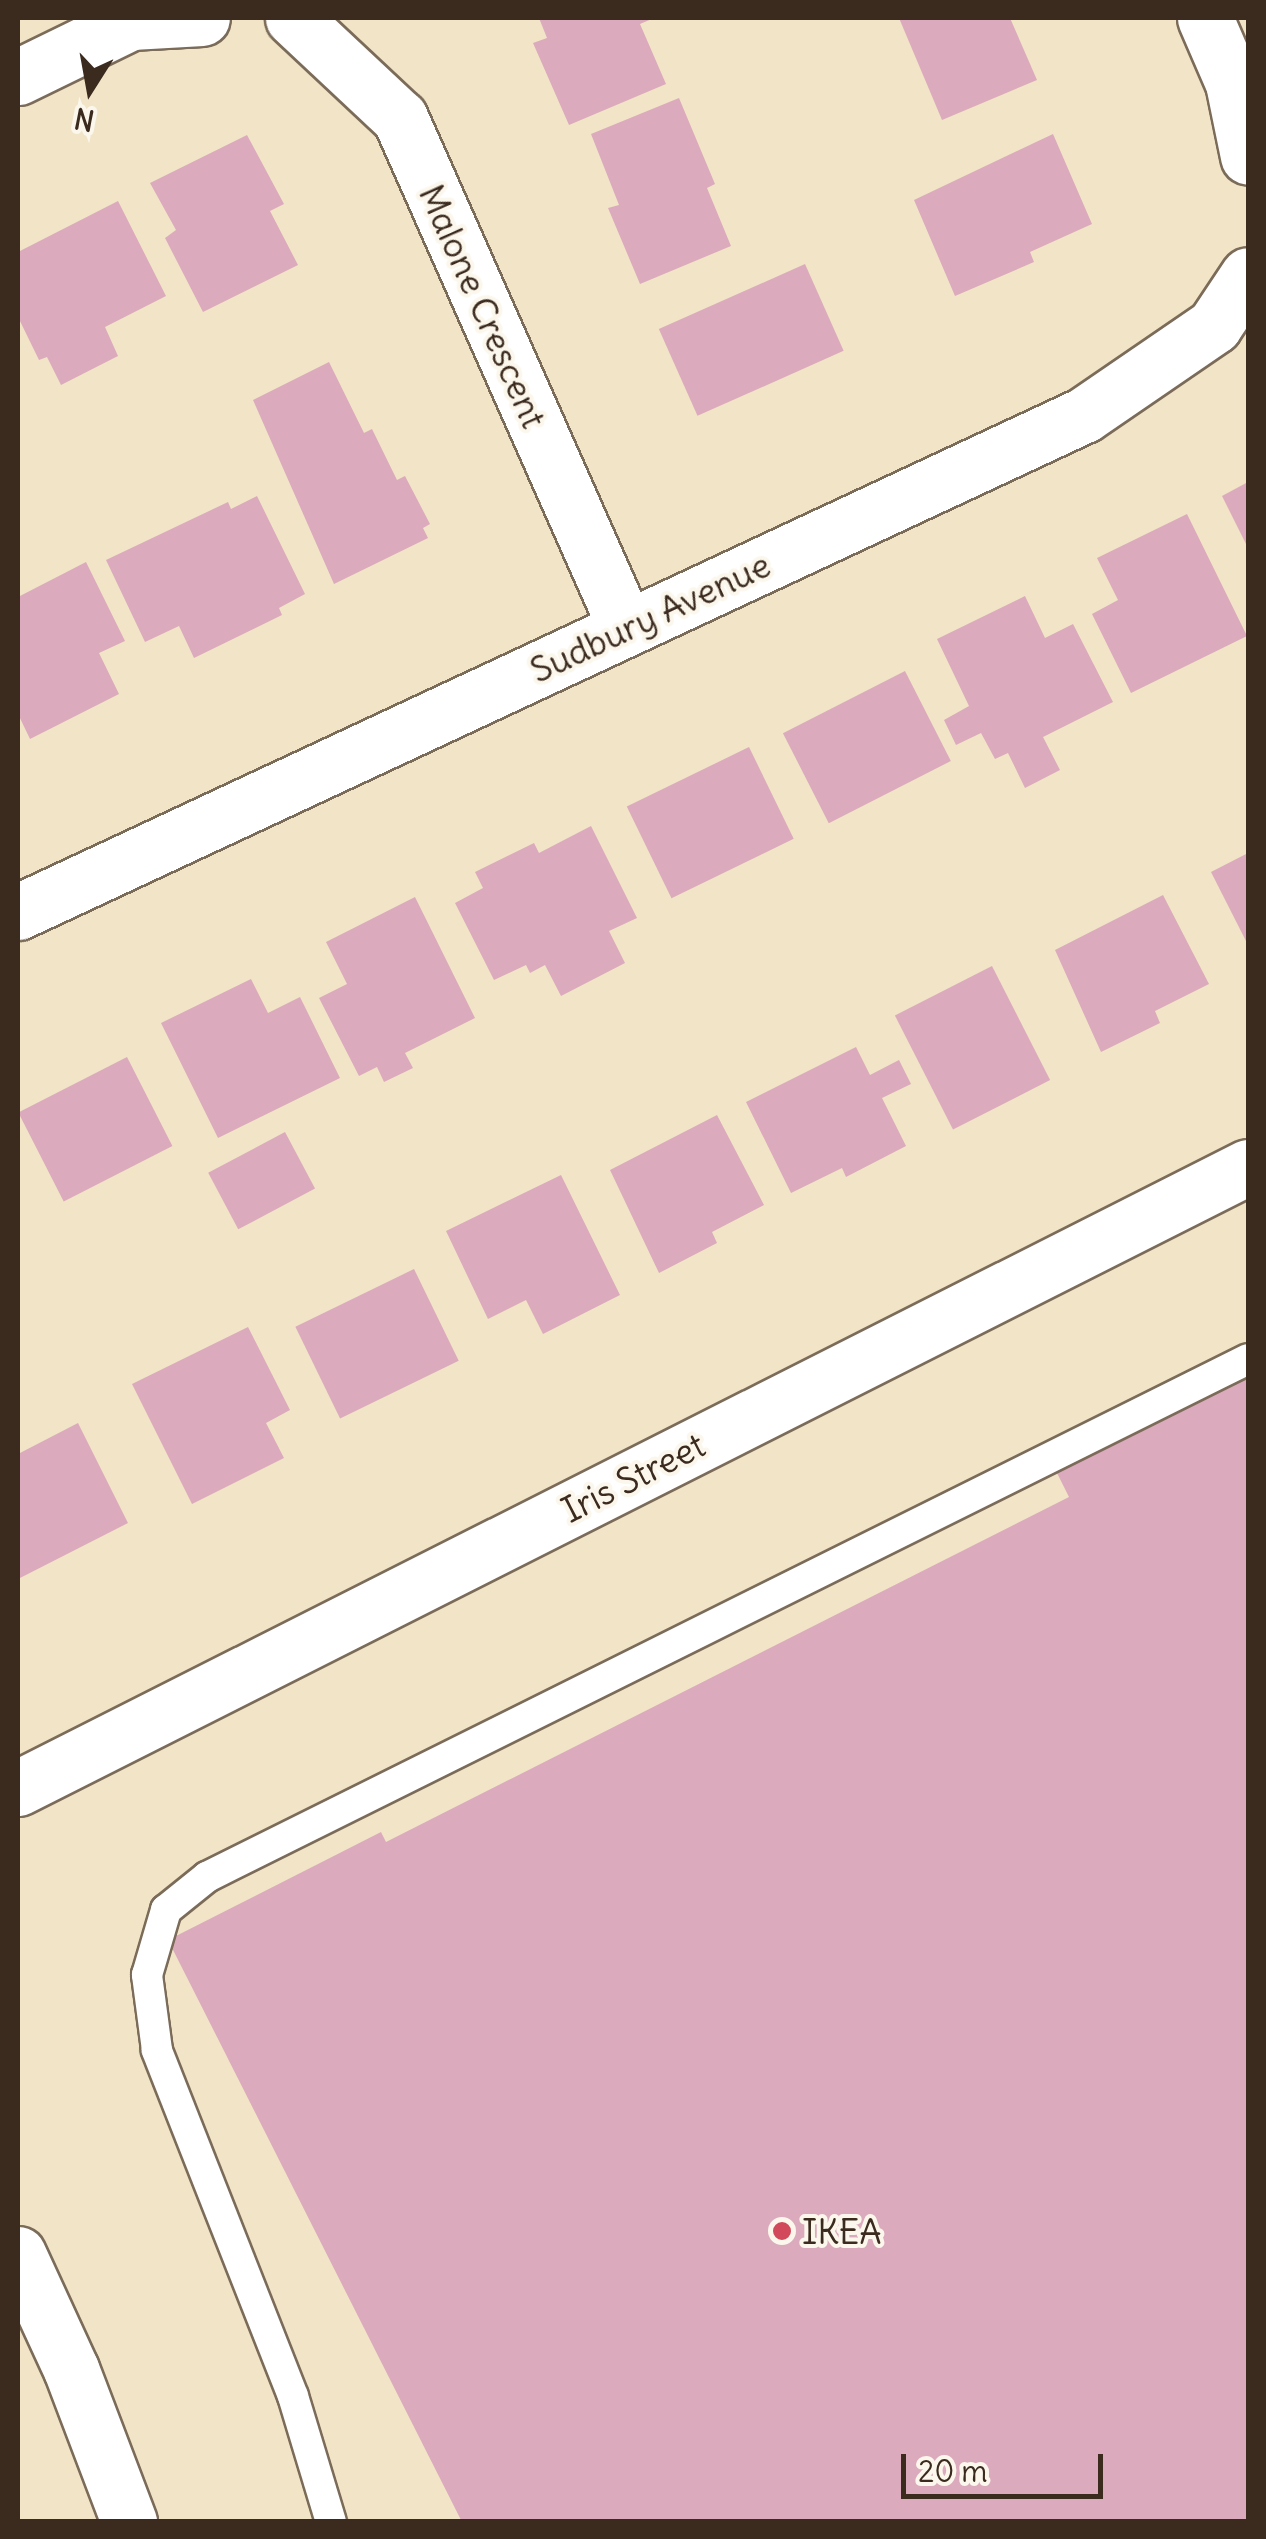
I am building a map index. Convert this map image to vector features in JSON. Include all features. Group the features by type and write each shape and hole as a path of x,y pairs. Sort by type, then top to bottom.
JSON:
{"street":[{"path":"18,77 131,22 202,18"},
{"name":"Malone Crescent","path":"293,18 400,118 626,628"},
{"path":"1205,18 1233,83 1248,156"},
{"name":"Sudbury Avenue","path":"18,912 1084,415 1214,326 1248,275"},
{"name":"Iris Street","path":"18,1788 1248,1166"},
{"path":"18,2254 71,2369 128,2522"}],"lane":[{"path":"332,2522 294,2396 154,2037 147,1975 166,1910 207,1877 1248,1359"}],"building":[{"path":"539,18 654,18 640,24 666,84 569,125 533,43 547,38"},
{"path":"899,18 1010,18 1037,80 942,120"},
{"path":"679,98 715,184 707,188 731,246 640,284 608,208 619,205 591,134"},
{"path":"1053,134 1092,224 1030,252 1034,262 955,296 914,200"},
{"path":"247,135 284,204 270,211 298,265 203,312 165,238 176,230 150,183"},
{"path":"118,201 166,296 105,327 118,356 61,385 47,357 39,360 18,317 18,252"},
{"path":"805,264 844,351 697,416 659,329"},
{"path":"329,362 364,433 372,429 397,480 405,476 430,524 423,528 428,538 334,584 253,400"},
{"path":"1248,482 1248,548 1222,496"},
{"path":"257,496 305,594 279,608 282,615 194,658 179,626 145,642 106,560 228,502 231,509"},
{"path":"1187,514 1247,636 1131,693 1092,614 1118,600 1097,558"},
{"path":"86,562 125,641 99,653 119,694 30,739 18,714 18,597"},
{"path":"1025,596 1045,638 1073,624 1113,702 1043,737 1060,770 1025,788 1008,753 995,759 981,733 956,745 944,720 969,706 937,639"},
{"path":"905,671 951,761 829,823 783,733"},
{"path":"749,747 794,839 671,898 627,807"},
{"path":"591,826 637,918 609,931 625,963 561,996 545,965 530,973 526,965 494,980 455,903 483,888 475,872 534,843 539,853"},
{"path":"1248,853 1248,945 1211,872"},
{"path":"1163,895 1209,984 1155,1011 1160,1023 1101,1052 1055,950"},
{"path":"415,897 475,1018 405,1053 413,1068 384,1082 377,1067 359,1076 319,998 347,984 326,942"},
{"path":"992,966 1050,1080 953,1130 895,1015"},
{"path":"251,979 268,1013 300,997 340,1078 218,1138 161,1023"},
{"path":"856,1047 870,1075 899,1060 911,1084 882,1098 906,1146 846,1177 842,1168 791,1193 746,1102"},
{"path":"127,1057 172,1146 64,1201 18,1112"},
{"path":"717,1115 764,1205 712,1232 717,1243 659,1273 610,1170"},
{"path":"285,1132 315,1189 238,1229 208,1173"},
{"path":"561,1175 620,1295 543,1334 526,1300 488,1319 446,1231"},
{"path":"414,1269 459,1361 340,1419 295,1327"},
{"path":"248,1327 290,1410 266,1423 284,1458 192,1504 132,1384"},
{"name":"IKEA","path":"1248,1375 1248,2522 462,2522 168,1940 381,1832 386,1842 1069,1497 1057,1473"},
{"path":"78,1423 128,1523 18,1579 18,1454"}],"place":[{"name":"IKEA","path":"782,2231"}]}
